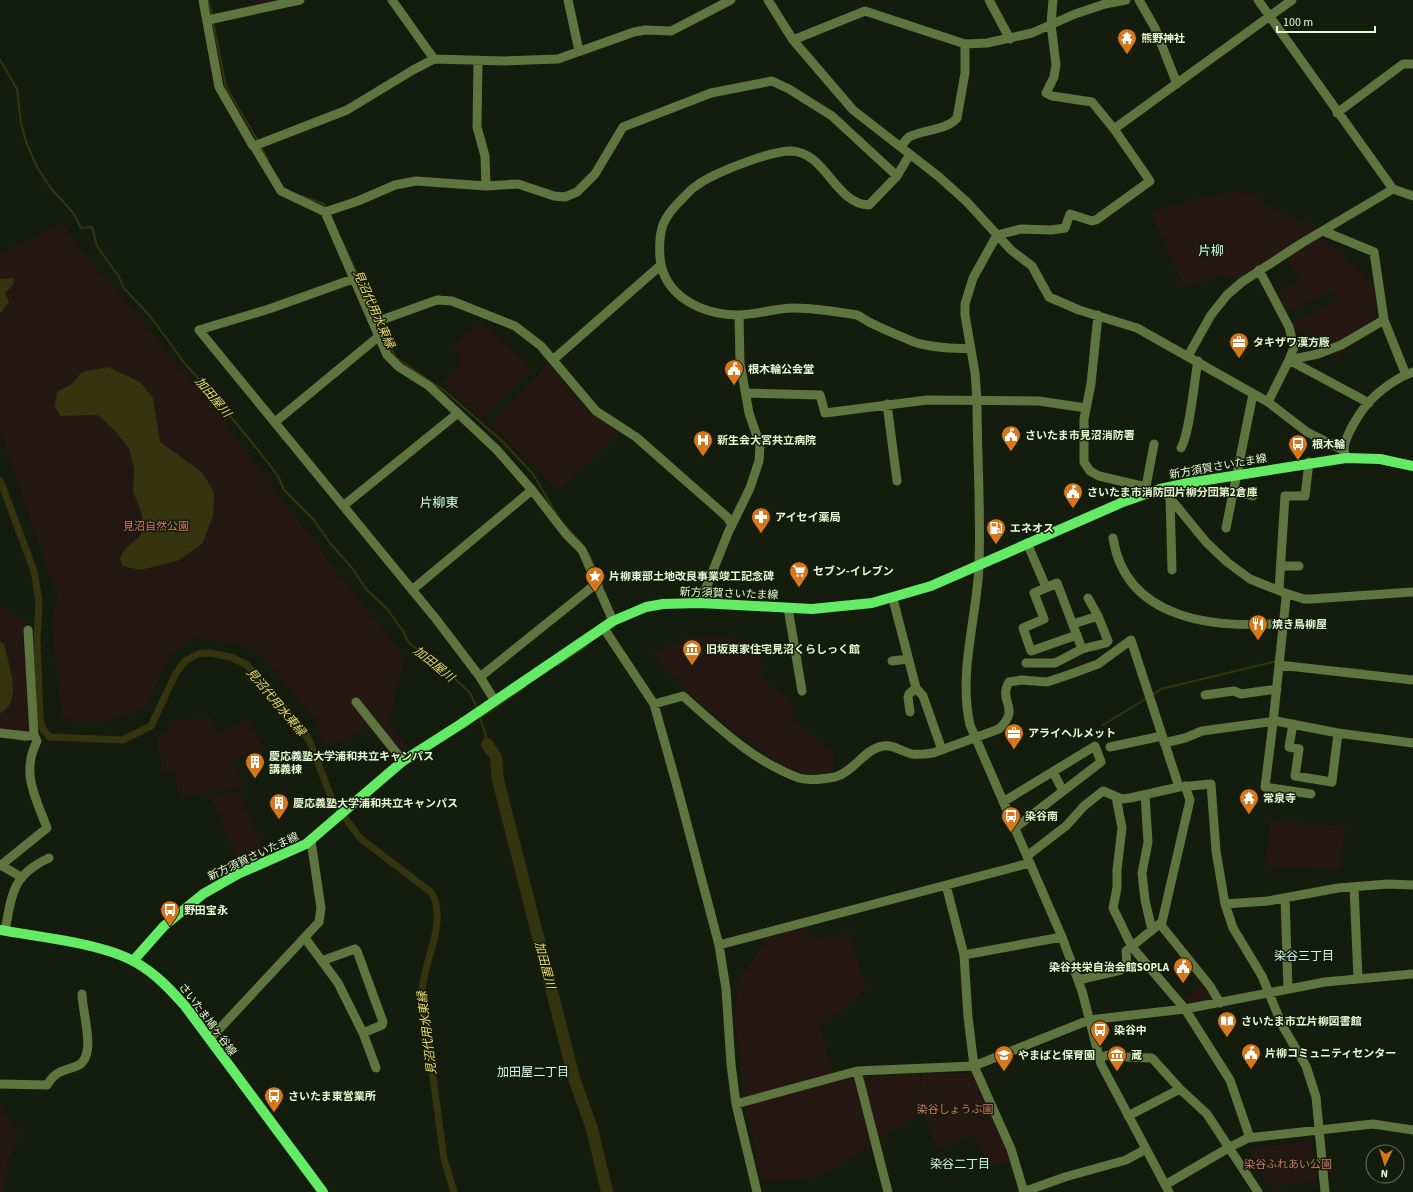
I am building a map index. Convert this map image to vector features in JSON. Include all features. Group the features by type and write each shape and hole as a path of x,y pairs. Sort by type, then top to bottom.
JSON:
{"main road":[{"name":"新方須賀さいたま線","path":"134,961 169,921 203,894 238,874 290,853 311,841 347,810 379,779 403,761 495,701 613,620 651,606 663,604 700,603 788,608 851,606 893,598 931,586 1145,490 1160,489 1309,462 1344,454 1380,459 1413,466"},
{"name":"さいたま鳩ヶ谷線","path":"3,931 104,950 134,961 147,969 170,988 210,1039 323,1192"}],"street":[{"path":"203,0 208,20 219,86 253,146"},
{"path":"208,20 300,0"},
{"path":"392,0 434,59"},
{"path":"568,0 580,52"},
{"path":"731,0 671,31 645,30 634,32 558,59 540,61 434,59 347,110 254,146 280,192 325,212 358,201 395,185 416,181 486,186 518,184 554,196 565,197 577,192 595,174 623,127 711,93 772,81 789,89 832,116 897,176"},
{"path":"768,0 793,40 854,110 968,202 997,236 1011,250 1032,266 1049,297 1079,310 1137,328 1198,361 1268,402 1307,432 1344,454 1349,432 1368,402 1409,374 1384,320 1374,252 1323,231"},
{"path":"990,0 1010,39"},
{"path":"1053,0 1051,24 1056,65 1054,77 1046,93 1052,96 1092,102 1114,129 1150,181 1096,220 1092,221 1070,214 1065,228 1051,230 1021,229 997,236 973,278 966,297 965,315 977,400 979,565 966,691 967,713 975,738 1062,937 1078,980 1099,1058 1167,1189 1230,1147 1250,1138 1318,1132 1373,1124 1413,1130"},
{"path":"793,40 865,11 965,44 987,43 1032,33 1051,24 1105,4 1126,0"},
{"path":"1139,0 1154,28 1177,84"},
{"path":"1258,0 1337,113 1393,189 1413,196"},
{"path":"1114,129 1292,0"},
{"path":"901,147 909,137 942,127 957,118 965,73 965,44"},
{"path":"478,60 477,127 485,156 486,186"},
{"path":"1337,113 1403,64 1413,64"},
{"path":"910,154 897,176 869,204 861,204 839,188 815,160 799,153 790,151 768,156 723,171 696,186 670,210 663,220 659,239 661,264 671,287 686,301 709,310 739,315 792,308 812,308 858,316 870,323 916,342 971,349"},
{"path":"1188,356 1211,316 1227,295 1259,270 1393,189"},
{"path":"325,212 353,280 387,355 399,367 429,386 497,450 532,490 566,534 582,550 613,620"},
{"path":"554,359 661,264"},
{"path":"1259,270 1289,327 1294,347 1268,402"},
{"path":"353,280 269,309 199,330 412,590 480,676 495,701"},
{"path":"373,323 437,300 452,301 516,326 541,346 554,359 596,411 636,437 727,517 732,525"},
{"path":"700,603 732,525 750,488 759,461 760,452 758,438 749,413 739,350 739,315"},
{"path":"1098,315 1091,384 1084,425 1085,466 1099,476 1145,490 1154,444"},
{"path":"1289,360 1318,354 1341,345 1384,320"},
{"path":"275,422 378,337"},
{"path":"1289,360 1368,402"},
{"path":"1181,448 1184,443 1198,361"},
{"path":"746,393 820,395 825,413 927,400 1039,401 1086,408"},
{"path":"1226,528 1253,394"},
{"path":"887,404 897,481"},
{"path":"343,506 458,413"},
{"path":"1309,462 1305,496 1285,496 1281,566 1282,591 1286,598 1274,723 1265,787 1311,794"},
{"path":"1160,489 1170,498 1206,542 1250,579 1304,599 1413,592"},
{"path":"412,590 532,490"},
{"path":"1233,491 1253,496"},
{"path":"1170,498 1172,570"},
{"path":"1112,538 1117,558 1130,579 1145,595 1166,610 1196,620 1234,625 1284,623"},
{"path":"1027,544 1046,587"},
{"path":"1281,566 1299,566"},
{"path":"480,676 597,583"},
{"path":"1077,635 1032,651 1023,628 1044,619 1034,593 1057,583 1073,624 1077,635 1082,649"},
{"path":"893,598 916,688 923,696 942,750"},
{"path":"1026,663 1055,663 1082,649 1106,643 1108,641 1098,616 1088,598"},
{"path":"788,608 802,691"},
{"path":"1073,624 1098,616"},
{"path":"603,627 654,704 719,945 726,990 731,1064 736,1104 757,1192"},
{"path":"21,877 0,866 47,828 30,782 30,761 38,740 34,735 28,630"},
{"path":"654,704 683,696 733,740 771,763 803,778 826,778 844,773 871,752 882,746 894,747 912,754 933,753 999,729 1007,721 1011,712 1006,699 1006,688 1009,682 1021,680 1047,682 1071,674 1098,664 1131,640 1163,739 1182,786 1190,800 1172,884 1160,924 1126,951 1128,966 1121,970 1078,980"},
{"path":"892,661 908,659"},
{"path":"1279,665 1413,680"},
{"path":"910,712 909,694 916,688"},
{"path":"1205,695 1234,691 1241,694 1277,689"},
{"path":"356,702 403,761"},
{"path":"1110,747 1163,739 1213,729 1274,723 1276,721 1338,733 1413,743"},
{"path":"1293,724 1289,747 1299,749 1295,776 1332,782 1338,733"},
{"path":"0,733 27,736 34,735"},
{"path":"1003,802 1095,746 1101,762 1015,828"},
{"path":"1053,772 1063,791"},
{"path":"719,945 946,885 1028,859 1066,826 1084,806 1103,791 1122,799 1182,786 1211,784 1216,851 1225,904 1233,928 1262,976 1282,1025 1306,1066 1316,1097 1318,1132 1325,1192"},
{"path":"1145,795 1148,842 1142,873 1145,900 1152,930"},
{"path":"1116,797 1122,828 1116,870 1117,888 1113,908 1132,947 1185,1009 1230,1080 1250,1138"},
{"path":"210,1039 320,922 322,915 311,841"},
{"path":"3,931 12,896 21,877 33,865 49,858"},
{"path":"1225,904 1285,898 1354,887 1388,884 1413,884"},
{"path":"946,885 964,955 968,1018 974,1066 1011,1149 1024,1192 1065,1177 1126,1160 1146,1149"},
{"path":"1354,887 1358,979"},
{"path":"1285,898 1288,990"},
{"path":"1160,924 1210,986 1220,1002"},
{"path":"964,955 1062,937"},
{"path":"305,938 338,983 363,1033 376,1068"},
{"path":"324,963 327,959 355,949 357,951 383,1022 382,1025 363,1033"},
{"path":"736,1104 857,1071 974,1066 1089,1020 1185,1009 1325,982 1413,974"},
{"path":"0,1084 47,1085 53,1076 58,1072 83,1063 87,1058 88,1048 82,994"},
{"path":"1099,1058 1118,1052 1126,1057 1152,1058 1180,1089 1207,1114 1258,1192"},
{"path":"857,1071 888,1192"},
{"path":"1128,1116 1180,1089"}],"green space":[{"path":"251,0 288,0 252,7"},
{"path":"1236,191 1253,194 1278,212 1306,222 1381,291 1373,321 1338,358 1324,353 1289,323 1337,301 1333,291 1284,313 1274,294 1300,280 1284,253 1239,279 1222,276 1184,287 1150,212 1191,200"},
{"name":"見沼自然公園","path":"64,223 74,241 140,318 222,419 337,572 405,656 388,724 410,747 388,764 388,752 368,727 326,748 313,717 259,653 238,644 195,637 170,655 147,706 126,715 106,721 85,722 62,718 51,624 57,597 0,431 0,253"},
{"path":"481,321 532,370 481,420 442,382 462,366 458,362 462,357 452,346"},
{"path":"549,363 578,402 620,434 559,490 490,424"},
{"path":"0,607 26,621 22,638 30,729 26,733 0,729"},
{"path":"689,637 723,637 758,644 762,676 793,703 792,719 834,752 833,770 814,776 781,766 730,728 686,691 652,654"},
{"path":"210,718 244,786 179,798 174,770 163,772 156,738 168,731 169,721"},
{"path":"249,719 262,747 232,761 219,733"},
{"path":"239,792 265,853 263,857 240,867 210,796"},
{"path":"1269,821 1346,826 1340,870 1266,867"},
{"path":"805,926 812,939 850,933 866,989 856,1000 832,1016 819,1022 834,1074 848,1079 920,1073 923,1111 831,1171 805,1180 762,1180 749,1125 734,1019 738,980 768,937"},
{"path":"1202,984 1213,998 1184,1004 1182,1001"},
{"name":"染谷しょうぶ園","path":"921,1073 973,1073 1011,1161 988,1167 974,1135 938,1150 924,1115"},
{"path":"0,1103 19,1135 8,1161 5,1192 0,1192"},
{"name":"染谷ふれあい公園","path":"1311,1141 1316,1182 1273,1186 1265,1180 1249,1148"}],"shaded area":[{"path":"14,278 13,285 5,293 9,302 0,314 0,279"},
{"path":"108,367 140,382 153,398 160,442 202,472 214,492 213,516 202,544 177,561 140,570 123,566 120,559 124,550 141,535 142,515 133,491 134,467 129,448 115,431 98,415 61,416 55,407 57,392 72,384 82,372"},
{"path":"0,642 4,644 11,672 13,692 7,708 0,713"}],"waterway":[{"name":"見沼代用水東縁","path":"208,0 213,17"},
{"name":"見沼代用水東縁","path":"213,21 226,87 258,141"},
{"name":"加田屋川","path":"0,60 17,89 21,123 26,142 37,167 50,187 74,214 81,228 92,227 97,246 119,277 123,287 150,316 186,365 210,391 262,455 278,476 284,490 313,519 330,543 352,568 366,589 388,610 403,631 409,643 449,673 470,693 477,708"},
{"name":"見沼代用水東縁","path":"261,147 268,160"},
{"name":"見沼代用水東縁","path":"302,196 324,204 326,208"},
{"name":"見沼代用水東縁","path":"342,241 378,319"},
{"name":"見沼代用水東縁","path":"380,323 395,357 446,392 502,441 533,474 560,520 581,543"},
{"name":"見沼代用水東縁","path":"0,480 34,571 39,601 37,640 40,719 43,730 50,737 123,740 151,726 176,673 185,661 198,654 210,653 231,657 247,665 297,723 309,740 333,802 360,838 432,893 436,905 436,931 423,982 422,995 444,1159 454,1192"},
{"name":"見沼代用水東縁","path":"588,553 603,585"},
{"name":"見沼代用水東縁","path":"558,665 587,646"},
{"path":"1152,695 1161,689 1277,661"},
{"path":"1343,668 1364,670"},
{"name":"見沼代用水東縁","path":"480,718 525,687"},
{"path":"1103,725 1147,698"},
{"name":"加田屋川","path":"480,718 487,744"},
{"path":"18,739 25,741"},
{"name":"加田屋川","path":"487,744 496,757 498,780 574,1078 592,1129 607,1192"}],"place":[{"name":"熊野神社","path":"1127,55"},
{"name":"タキザワ漢方廠","path":"1239,359"},
{"name":"根木輪公会堂","path":"734,386"},
{"name":"さいたま市見沼消防署","path":"1011,452"},
{"name":"新生会大宮共立病院","path":"703,457"},
{"name":"根木輪","path":"1298,461"},
{"name":"さいたま市消防団片柳分団第2倉庫","path":"1073,509"},
{"name":"アイセイ薬局","path":"761,534"},
{"name":"エネオス","path":"996,545"},
{"name":"セブン-イレブン","path":"799,588"},
{"name":"片柳東部土地改良事業竣工記念碑","path":"595,593"},
{"name":"焼き鳥柳屋","path":"1258,641"},
{"name":"旧坂東家住宅見沼くらしっく館","path":"692,666"},
{"name":"アライヘルメット","path":"1014,750"},
{"name":"慶応義塾大学浦和共立キャンパス 講義棟","path":"255,779"},
{"name":"常泉寺","path":"1249,815"},
{"name":"慶応義塾大学浦和共立キャンパス","path":"279,820"},
{"name":"染谷南","path":"1011,833"},
{"name":"野田宝永","path":"170,927"},
{"name":"染谷共栄自治会館SOPLA","path":"1183,984"},
{"name":"さいたま市立片柳図書館","path":"1227,1038"},
{"name":"染谷中","path":"1100,1047"},
{"name":"片柳コミュニティセンター","path":"1251,1070"},
{"name":"やまばと保育園","path":"1004,1072"},
{"name":"蔵","path":"1117,1072"},
{"name":"さいたま東営業所","path":"274,1113"}],"district":[{"name":"片柳","path":"1211,250"},
{"name":"片柳東","path":"439,502"},
{"name":"染谷三丁目","path":"1304,956"},
{"name":"加田屋二丁目","path":"533,1072"},
{"name":"染谷二丁目","path":"960,1164"}]}
